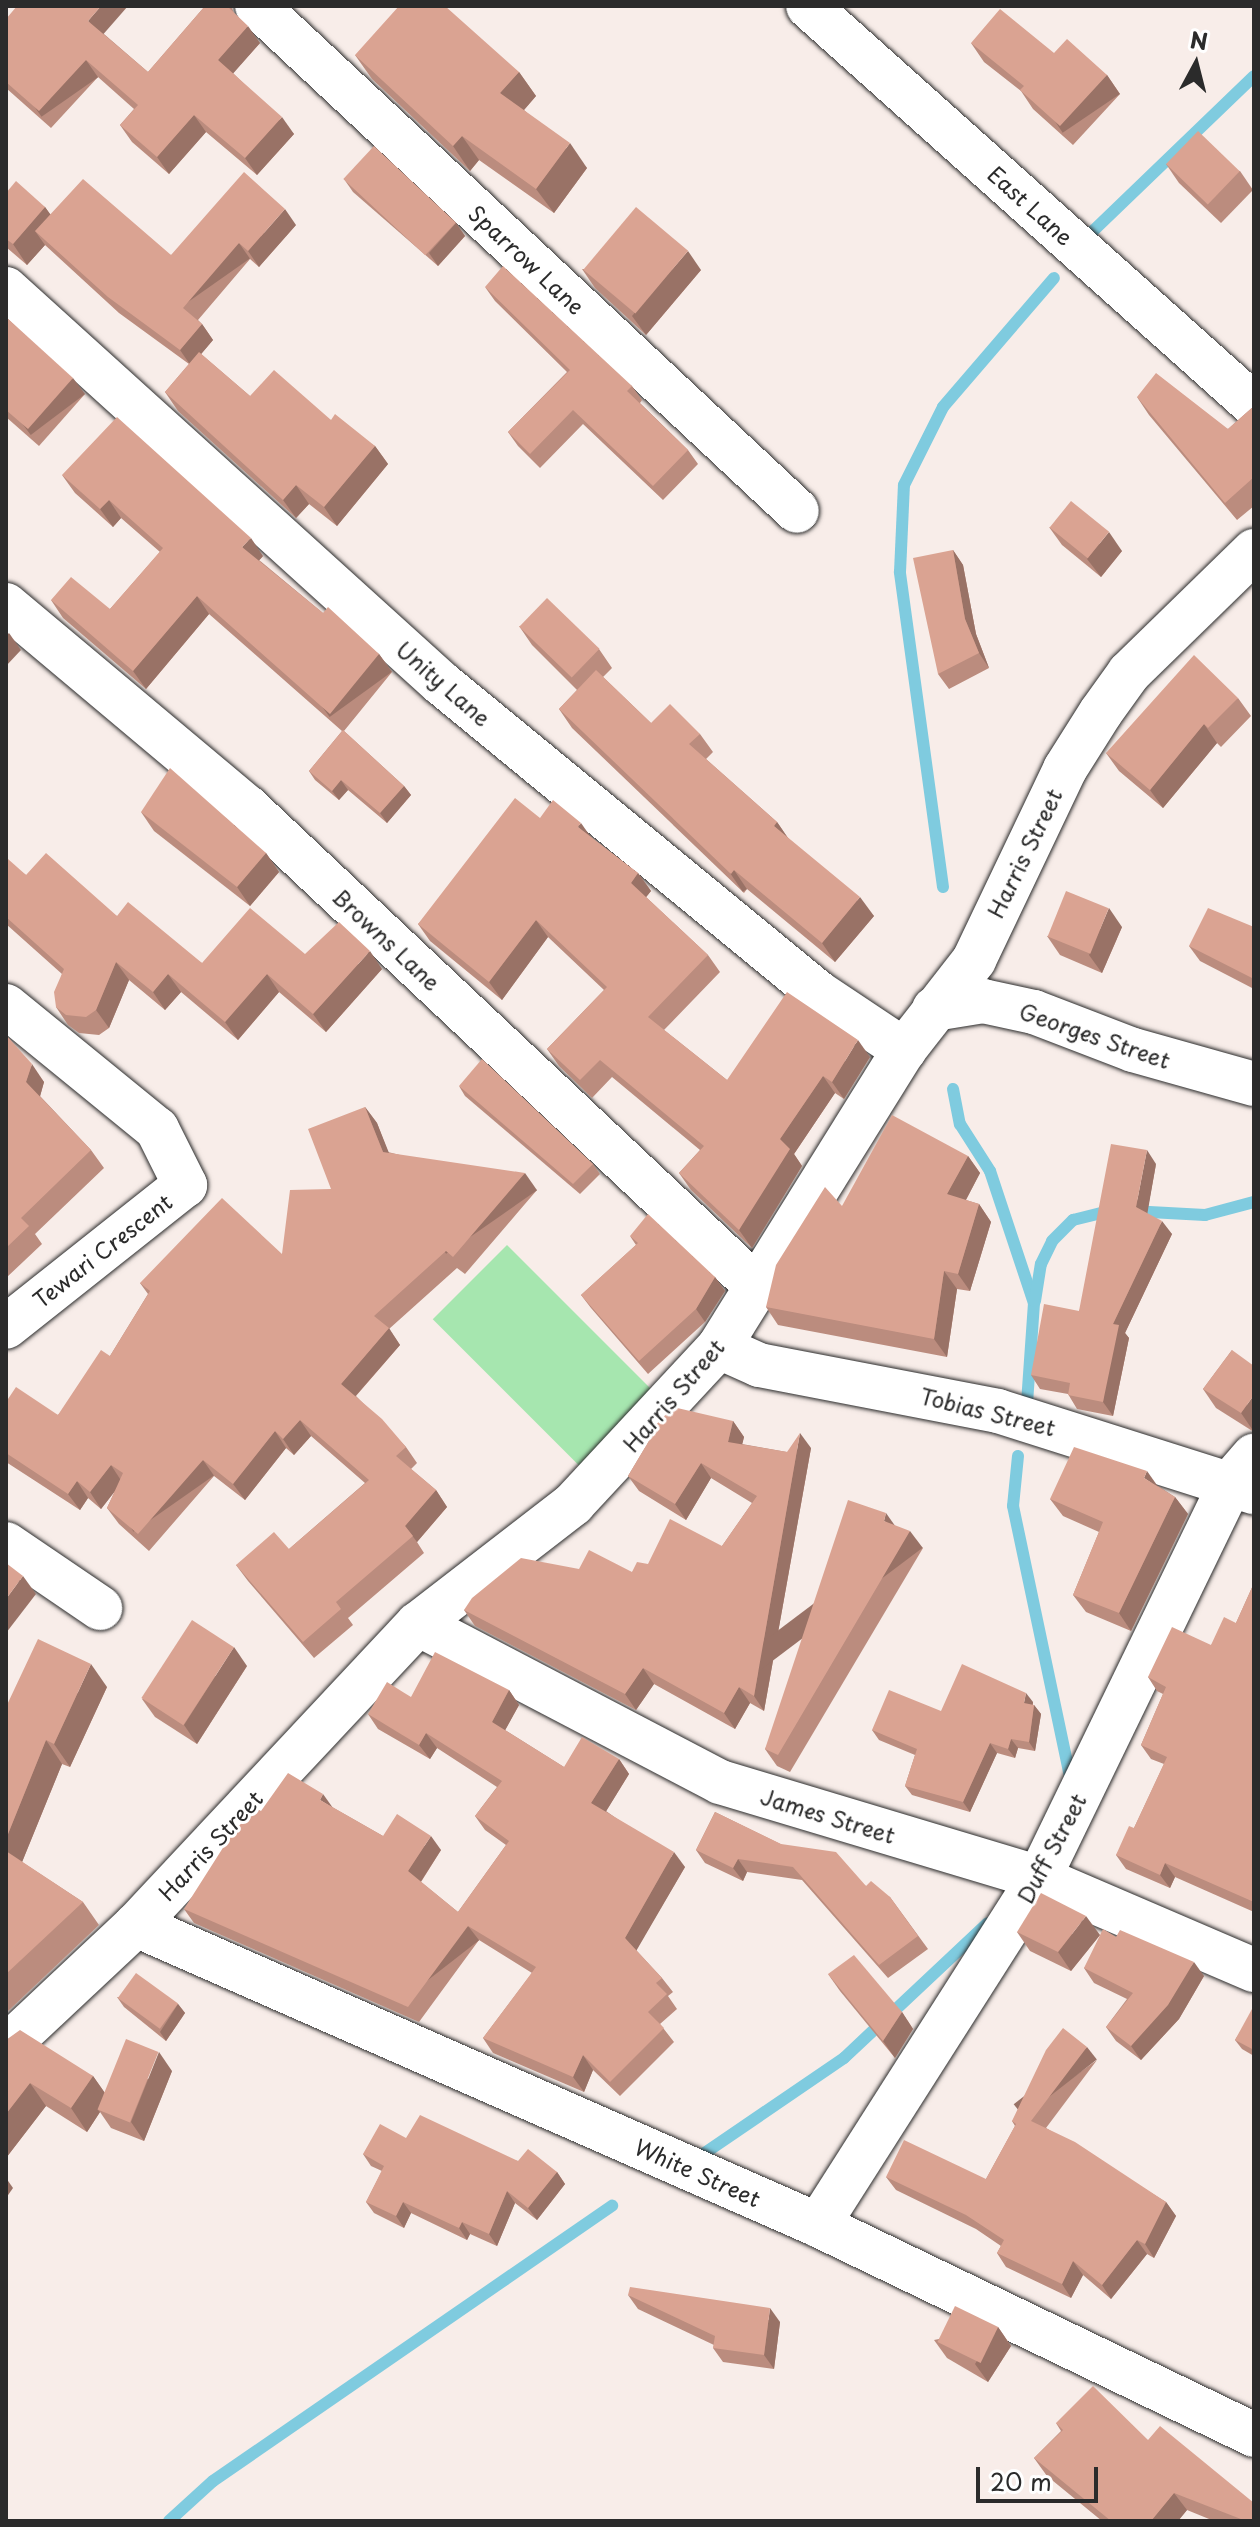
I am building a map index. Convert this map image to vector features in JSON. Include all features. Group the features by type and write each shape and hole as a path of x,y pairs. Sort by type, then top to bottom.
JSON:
{"street":[{"name":"Sparrow Lane","path":"257,6 797,511"},
{"name":"East Lane","path":"808,6 1254,405"},
{"name":"Unity Lane","path":"6,289 441,683 817,992 904,1050"},
{"name":"Harris Street","path":"6,2047 136,1925 418,1624 573,1504 719,1347 904,1050 974,960 1065,769 1101,712 1129,673 1254,551"},
{"name":"Browns Lane","path":"6,605 247,807 757,1287"},
{"name":"Georges Street","path":"934,1009 983,1001 1034,1012 1133,1050 1254,1084"},
{"name":"Tewari Crescent","path":"6,1006 157,1129 185,1185 6,1327"},
{"name":"Tobias Street","path":"719,1347 759,1365 998,1411 1246,1477"},
{"name":"Duff Street","path":"818,2225 1039,1878 1246,1477"},
{"path":"6,1544 100,1608"},
{"name":"James Street","path":"418,1624 720,1782 1039,1878 1254,1970"},
{"name":"White Street","path":"136,1925 818,2225 1254,2435"}],"green space":[{"path":"507,1245 663,1401 589,1476 433,1319"}],"building":[{"path":"17,6 101,6 88,21 148,72 205,6 227,6 248,26 218,60 282,117 245,158 194,115 157,157 120,125 138,105 86,60 39,111 6,82 6,19"},
{"path":"399,6 445,6 519,72 500,93 570,143 536,189 462,136 453,146 355,55"},
{"path":"1000,9 1054,53 1067,39 1107,75 1060,126 1020,90 1024,86 971,43"},
{"path":"1198,131 1240,171 1208,204 1166,164"},
{"path":"374,146 456,222 425,255 343,179"},
{"path":"244,172 285,209 248,251 239,243 183,308 202,324 180,350 108,297 35,231 83,179 171,255"},
{"path":"16,181 45,207 13,244 6,239 6,193"},
{"path":"636,207 688,251 635,314 583,270"},
{"path":"503,266 632,386 627,391 688,450 653,486 573,410 530,454 508,432 570,370 485,287"},
{"path":"6,317 73,378 28,429 6,410"},
{"path":"199,352 250,396 274,370 331,420 335,414 375,446 324,507 296,485 283,500 165,392"},
{"path":"1156,373 1228,429 1254,406 1254,477 1225,503 1137,397"},
{"path":"117,417 251,538 242,547 323,613 328,607 379,654 330,714 197,596 133,671 51,600 71,577 110,609 163,548 109,500 100,509 62,475"},
{"path":"1071,501 1109,532 1088,558 1050,527"},
{"path":"953,550 965,619 979,653 938,674 913,558"},
{"path":"547,598 600,649 572,677 519,627"},
{"path":"1194,655 1238,698 1208,728 1204,724 1150,790 1106,753"},
{"path":"596,670 651,723 670,704 700,734 689,744 777,822 774,826 860,897 822,943 734,870 731,874 559,709"},
{"path":"343,730 404,786 380,813 341,780 332,791 309,771"},
{"path":"170,768 266,853 237,887 141,812"},
{"path":"515,798 540,818 553,800 581,823 578,827 638,873 631,883 708,955 648,1017 727,1080 787,992 858,1040 832,1082 823,1076 780,1139 790,1149 739,1230 679,1173 704,1146 600,1060 580,1080 547,1049 607,987 536,920 489,982 418,924"},
{"path":"46,853 117,916 128,902 202,963 250,908 305,954 339,922 370,951 313,1014 267,974 225,1022 168,974 153,992 116,962 96,1010 86,1017 66,1015 56,1007 54,992 64,969 6,917 6,861 8,859 26,875"},
{"path":"1066,891 1109,908 1090,954 1048,936"},
{"path":"1208,908 1254,927 1254,979 1189,946"},
{"path":"6,1035 32,1064 26,1082 91,1150 21,1218 29,1226 6,1248"},
{"path":"482,1059 593,1164 573,1184 459,1086"},
{"path":"365,1107 383,1152 525,1173 453,1257 446,1251 374,1316 389,1328 341,1384 382,1419 406,1447 396,1456 436,1490 405,1526 413,1536 336,1602 341,1609 303,1642 236,1565 274,1532 289,1549 369,1480 300,1420 283,1439 275,1431 233,1484 203,1460 138,1534 107,1508 123,1473 111,1465 90,1492 77,1481 68,1494 6,1453 6,1402 16,1387 58,1415 101,1350 110,1356 150,1291 140,1283 222,1198 282,1254 290,1190 331,1189 308,1129"},
{"path":"892,1115 968,1156 947,1194 979,1204 958,1274 944,1271 934,1339 766,1307 776,1265 825,1187 842,1206"},
{"path":"1111,1144 1147,1150 1136,1207 1162,1221 1113,1324 1119,1325 1103,1402 1068,1395 1070,1383 1031,1375 1044,1304 1079,1311"},
{"path":"648,1214 715,1277 696,1309 639,1361 581,1295 638,1243 630,1236"},
{"path":"1232,1350 1254,1366 1254,1395 1241,1413 1203,1389"},
{"path":"673,1407 733,1421 728,1442 787,1452 800,1433 754,1696 739,1687 724,1713 643,1668 625,1694 464,1610 472,1598 521,1558 579,1569 589,1550 632,1572 637,1562 648,1564 670,1519 722,1546 757,1496 701,1463 675,1504 628,1476 653,1434 649,1432"},
{"path":"1074,1447 1147,1471 1144,1478 1175,1497 1119,1613 1073,1595 1103,1522 1050,1499"},
{"path":"848,1500 886,1513 884,1521 910,1531 778,1755 765,1749"},
{"path":"6,1563 23,1576 6,1599"},
{"path":"1254,1583 1254,1902 1165,1863 1160,1875 1116,1855 1129,1826 1134,1828 1167,1757 1141,1745 1166,1687 1148,1677 1172,1627 1211,1645 1224,1617 1236,1623"},
{"path":"192,1620 234,1647 183,1725 141,1698"},
{"path":"38,1639 91,1664 54,1744 46,1740 6,1839 6,1707"},
{"path":"435,1652 509,1690 492,1722 564,1767 582,1737 619,1759 591,1803 674,1852 625,1938 662,1978 656,1983 667,1994 648,2012 664,2028 610,2082 583,2055 573,2077 483,2038 536,1967 468,1926 408,2007 184,1909 233,1832 256,1808 261,1811 288,1773 323,1794 320,1800 383,1836 397,1814 431,1836 408,1871 458,1912 509,1841 475,1816 502,1781 426,1733 419,1745 368,1714 387,1682 411,1697"},
{"path":"962,1664 1026,1693 1024,1703 1034,1705 1029,1742 1011,1739 1008,1749 990,1743 963,1802 905,1786 917,1749 872,1730 889,1690 941,1711"},
{"path":"715,1812 781,1844 836,1852 866,1886 871,1881 890,1897 918,1936 879,1965 793,1867 738,1859 733,1868 696,1850"},
{"path":"6,1851 83,1902 6,1974"},
{"path":"1041,1893 1086,1916 1058,1952 1017,1932"},
{"path":"1103,1929 1116,1937 1120,1930 1194,1962 1168,2005 1131,2046 1106,2027 1133,1993 1084,1968"},
{"path":"854,1955 902,2012 883,2041 828,1974"},
{"path":"136,1973 178,2004 160,2029 118,1998"},
{"path":"1254,2010 1254,2050 1235,2040"},
{"path":"1063,2028 1087,2047 1031,2121 1075,2142 1166,2202 1145,2244 1137,2240 1102,2285 1073,2261 1062,2284 997,2253 1004,2240 966,2215 886,2177 904,2140 986,2179 1016,2124 1012,2121 1046,2050"},
{"path":"20,2030 93,2076 71,2108 30,2083 6,2114 6,2040"},
{"path":"126,2039 158,2052 130,2123 98,2109"},
{"path":"420,2115 518,2161 528,2149 557,2172 528,2208 507,2191 489,2234 462,2222 459,2228 403,2202 396,2216 366,2202 384,2166 363,2154 380,2124 406,2138"},
{"path":"630,2287 770,2308 764,2355 713,2348 715,2336 628,2295"},
{"path":"955,2306 998,2327 981,2363 937,2342"},
{"path":"1093,2386 1148,2440 1160,2426 1254,2503 1254,2521 1246,2521 1174,2493 1151,2521 1111,2521 1034,2458 1063,2430 1056,2423"}],"waterway":[{"path":"1093,231 1254,76"},
{"path":"943,887 900,572 904,485 943,407 1054,278"},
{"path":"953,1089 960,1124 990,1171 1034,1303 1027,1403"},
{"path":"1131,1211 1205,1215 1254,1202"},
{"path":"1035,1301 1041,1264 1052,1241 1073,1220 1113,1210"},
{"path":"1018,1456 1013,1506 1071,1782"},
{"path":"696,2159 844,2058 988,1923"},
{"path":"169,2521 213,2481 612,2206"}]}
